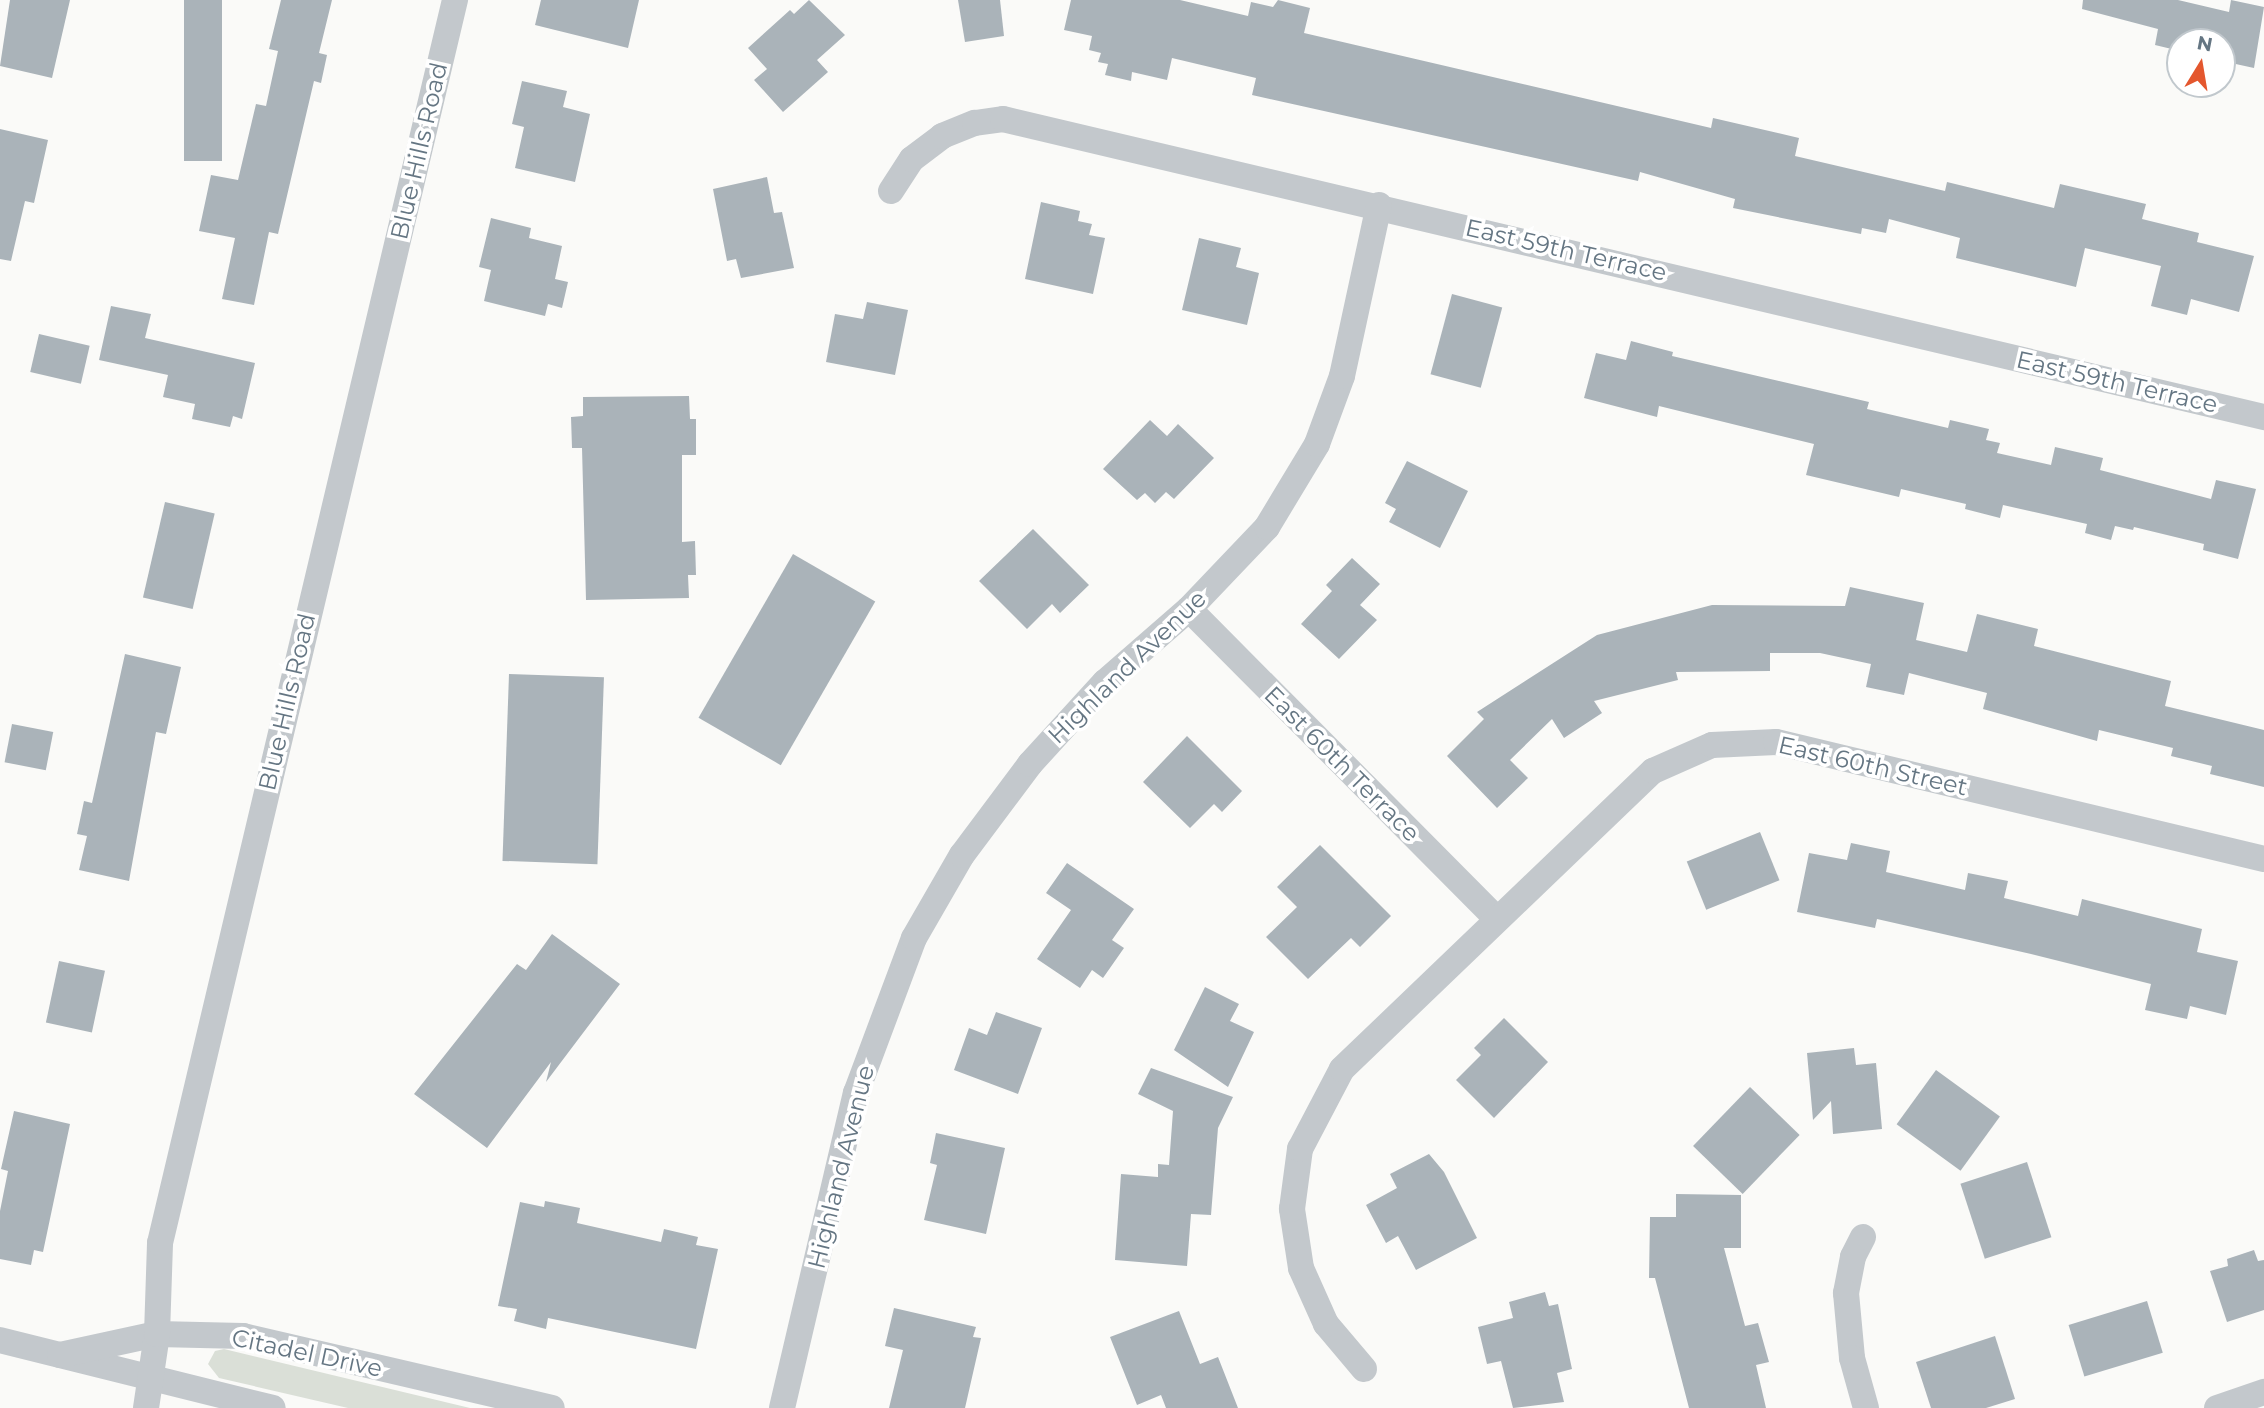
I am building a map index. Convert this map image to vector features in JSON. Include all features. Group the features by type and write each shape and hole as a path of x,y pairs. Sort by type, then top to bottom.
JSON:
{"street":[{"name":"Blue Hills Road","path":"146,1408 153,1379 158,1334 156,1277 176,1171 455,0"},
{"name":"East 59th Terrace","path":"891,191 912,159 942,136 975,123 1003,119 1379,205 2264,417"},
{"name":"Highland Avenue","path":"782,1408 856,1093 914,939 962,855 1030,764 1105,682 1189,609 1267,527 1317,444 1342,376 1379,205"},
{"name":"East 60th Terrace","path":"1189,609 1496,918"},
{"name":"East 60th Street","path":"1364,1369 1326,1324 1301,1268 1292,1209 1300,1149 1342,1069 1496,918 1653,771 1712,745 1776,742 2264,859"},
{"path":"1863,1237 1853,1257 1846,1293 1852,1358 1866,1408"},
{"name":"Citadel Drive","path":"60,1355 158,1334 243,1336 552,1408"},
{"path":"0,1340 273,1408"},
{"path":"2217,1408 2264,1392"}],"shaded area":[{"path":"224,1349 470,1408 348,1408 219,1378 208,1364 215,1351"}],"building":[{"path":"10,0 70,0 52,78 0,66"},
{"path":"184,0 222,0 222,161 184,161"},
{"path":"281,0 332,0 319,53 327,55 321,83 314,81 278,234 269,232 254,305 222,299 235,238 199,231 211,175 238,180 256,104 266,106 278,51 269,49"},
{"path":"541,0 639,0 628,48 535,25"},
{"path":"809,0 845,35 817,60 828,72 783,112 754,80 767,69 748,48 790,10 794,14"},
{"path":"958,0 1000,0 1004,36 965,42"},
{"path":"1071,0 1180,0 1248,16 1251,2 1273,7 1278,0 1310,8 1304,33 1711,128 1713,118 1799,138 1795,156 1945,191 1947,182 2054,208 2060,184 2146,204 2142,219 2199,233 2197,242 2254,256 2239,312 2191,299 2187,315 2151,306 2161,266 2085,248 2076,287 1956,258 1960,238 1889,219 1886,233 1862,228 1861,234 1733,208 1735,199 1640,172 1638,181 1252,95 1256,78 1172,58 1167,80 1132,72 1131,81 1105,75 1108,64 1098,62 1101,53 1089,50 1092,36 1064,30"},
{"path":"2083,0 2178,0 2229,12 2231,0 2264,7 2254,68 2236,64 2236,28 2166,28 2166,48 2155,45 2158,29 2082,9"},
{"path":"522,81 567,91 563,107 590,114 575,182 515,168 524,127 512,124"},
{"path":"0,129 48,140 34,203 25,201 11,261 0,259"},
{"path":"767,177 774,213 782,212 794,268 741,278 736,259 727,261 713,189"},
{"path":"1041,202 1080,211 1078,221 1092,224 1089,235 1105,238 1093,294 1025,279"},
{"path":"491,218 531,228 529,238 562,246 555,279 568,282 562,308 548,304 545,316 484,301 491,270 479,267"},
{"path":"1199,238 1241,248 1236,267 1259,273 1247,325 1182,310"},
{"path":"1452,294 1502,307 1481,388 1431,374"},
{"path":"867,302 908,310 895,375 826,362 835,314 863,319"},
{"path":"111,306 151,314 145,338 255,363 242,419 233,416 230,427 192,419 195,404 163,397 168,375 99,360"},
{"path":"39,334 90,346 81,384 30,372"},
{"path":"1631,341 1673,352 1672,356 1869,402 1867,409 1948,428 1950,420 1989,429 1986,440 2000,443 1997,453 2051,465 2055,447 2103,458 2100,470 2211,499 2216,480 2256,489 2238,559 2203,550 2204,544 2134,527 2133,530 2115,526 2111,540 2085,533 2087,524 2003,505 2000,518 1965,509 1966,504 1901,489 1899,497 1806,475 1814,444 1659,406 1657,417 1584,398 1596,353 1626,360"},
{"path":"689,396 690,419 696,419 696,455 682,455 682,542 695,541 696,575 688,575 689,598 586,600 582,448 572,448 571,417 583,416 583,397"},
{"path":"1150,420 1167,436 1178,424 1214,458 1174,499 1166,492 1155,503 1145,493 1137,500 1103,469"},
{"path":"1407,461 1468,491 1440,548 1389,522 1396,509 1385,503"},
{"path":"165,502 215,513 193,609 143,597"},
{"path":"1033,529 1089,585 1060,613 1052,604 1027,629 979,581"},
{"path":"793,554 875,602 781,765 698,718"},
{"path":"1352,558 1380,584 1360,605 1377,620 1339,659 1301,624 1332,591 1326,585"},
{"path":"1850,587 1924,603 1916,640 1967,652 1977,614 2038,629 2034,646 2171,681 2165,706 2264,730 2264,787 2210,774 2212,766 2171,756 2173,748 2099,730 2097,741 1983,709 1987,693 1909,673 1904,695 1866,687 1871,664 1820,653 1770,653 1770,671 1676,672 1678,680 1594,701 1602,713 1564,738 1552,719 1510,760 1528,778 1497,808 1447,756 1484,719 1477,712 1597,635 1712,605 1845,606"},
{"path":"125,654 181,667 166,734 156,732 129,881 79,870 87,836 77,834 84,801 92,803"},
{"path":"509,674 604,677 597,864 502,861"},
{"path":"12,724 53,732 46,770 5,762"},
{"path":"1187,736 1242,791 1222,812 1214,804 1190,828 1143,782"},
{"path":"1760,832 1779,880 1706,910 1687,862"},
{"path":"1851,843 1890,851 1886,872 1965,890 1968,873 2008,881 2004,898 2078,916 2082,899 2202,929 2197,952 2238,961 2226,1015 2190,1006 2187,1019 2145,1010 2151,984 1877,919 1875,928 1797,912 1809,853 1847,860"},
{"path":"1320,845 1391,916 1360,947 1351,938 1308,979 1266,937 1297,907 1277,887"},
{"path":"1067,863 1134,909 1112,940 1124,948 1103,978 1092,970 1080,988 1037,959 1071,910 1046,893"},
{"path":"552,934 620,984 546,1082 551,1062 487,1148 414,1094 517,964 526,970"},
{"path":"59,961 105,971 92,1032 46,1023"},
{"path":"1205,987 1239,1004 1230,1021 1254,1032 1228,1087 1174,1050"},
{"path":"996,1012 1042,1028 1018,1094 954,1070 969,1028 987,1035"},
{"path":"1504,1018 1548,1062 1494,1118 1456,1080 1481,1055 1474,1048"},
{"path":"1854,1048 1856,1065 1876,1063 1882,1129 1833,1134 1831,1101 1813,1120 1807,1053"},
{"path":"1151,1068 1233,1097 1218,1128 1211,1215 1191,1214 1187,1266 1115,1260 1121,1174 1158,1177 1158,1164 1169,1165 1173,1111 1138,1094"},
{"path":"1936,1070 2000,1116 1961,1171 1897,1124"},
{"path":"1750,1087 1800,1135 1743,1194 1693,1146"},
{"path":"14,1111 70,1124 43,1252 34,1250 31,1265 0,1259 0,1211 8,1171 1,1169"},
{"path":"936,1133 1005,1148 986,1234 924,1220 937,1165 930,1163"},
{"path":"1429,1154 1444,1172 1477,1238 1416,1270 1398,1236 1386,1243 1366,1205 1397,1188 1390,1174"},
{"path":"2027,1162 2051,1237 1985,1259 1960,1184"},
{"path":"1676,1194 1741,1195 1741,1248 1724,1248 1745,1326 1758,1323 1769,1362 1756,1365 1766,1408 1689,1408 1655,1278 1649,1278 1650,1217 1676,1217"},
{"path":"545,1201 580,1208 577,1223 661,1242 664,1229 698,1237 696,1245 718,1249 696,1349 548,1318 546,1329 514,1321 517,1309 498,1306 520,1202 544,1207"},
{"path":"2254,1250 2258,1261 2264,1260 2264,1310 2227,1322 2210,1271 2228,1266 2227,1259"},
{"path":"1545,1292 1549,1306 1558,1304 1572,1369 1557,1373 1564,1402 1513,1408 1501,1361 1487,1364 1478,1327 1513,1318 1509,1302"},
{"path":"2147,1301 2163,1353 2084,1377 2069,1325"},
{"path":"894,1308 976,1327 973,1337 981,1338 965,1408 889,1408 903,1350 885,1346"},
{"path":"1179,1311 1200,1364 1218,1357 1238,1408 1166,1408 1161,1395 1137,1405 1110,1337"},
{"path":"1995,1336 2015,1399 1986,1408 1931,1408 1916,1362"}]}
